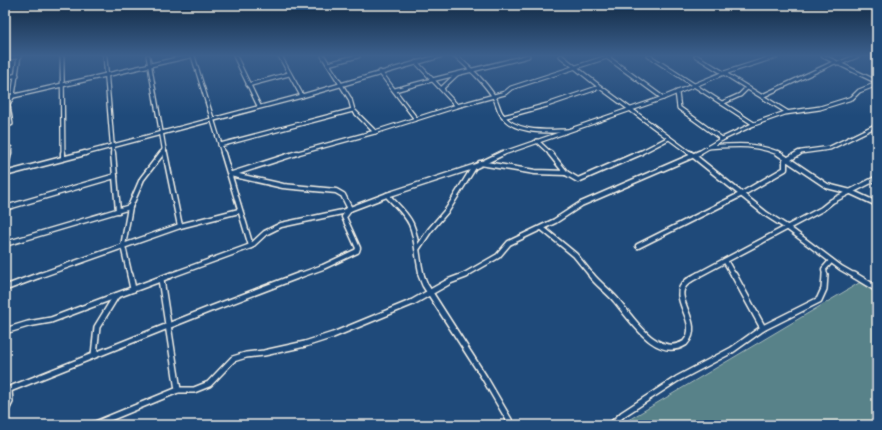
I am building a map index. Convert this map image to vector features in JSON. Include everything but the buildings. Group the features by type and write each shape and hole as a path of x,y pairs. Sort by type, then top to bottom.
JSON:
{"street":[{"path":"10,124 11,117 8,104 13,96 17,76"},
{"path":"62,76 63,158"},
{"path":"5,98 101,76"},
{"path":"106,76 118,211"},
{"path":"151,76 164,150 180,226"},
{"path":"199,76 230,174 239,211 250,246"},
{"path":"244,76 258,106"},
{"path":"248,85 281,76"},
{"path":"290,76 302,96"},
{"path":"336,76 350,99 353,110 374,132"},
{"path":"5,147 10,148 6,159 5,173 258,106 302,96 367,76"},
{"path":"383,76 416,119"},
{"path":"428,76 457,106"},
{"path":"395,90 443,76"},
{"path":"444,91 442,88 454,76"},
{"path":"476,76 494,97 503,117 513,125 527,129 550,131 574,130"},
{"path":"230,174 457,106 494,97 505,93 511,88 545,76"},
{"path":"586,76 694,156 766,214 788,228 831,261 877,289"},
{"path":"635,76 664,98"},
{"path":"679,76 754,124"},
{"path":"5,331 28,324 51,320 250,246 265,233 281,225 323,217 350,209 387,195 476,166 508,150 574,130 631,110 694,86 715,76"},
{"path":"730,76 788,112"},
{"path":"762,96 807,76"},
{"path":"863,76 877,83"},
{"path":"93,425 178,390 194,390 208,384 233,359 246,354 281,350 333,335 413,302 450,281 467,275 498,256 510,243 556,221 581,204 694,156 722,139 754,124 788,112 820,108 852,98 859,91 877,83"},
{"path":"503,117 547,105 600,87"},
{"path":"722,103 740,95 747,88"},
{"path":"677,92 679,108 722,139"},
{"path":"220,145 353,110"},
{"path":"638,246 742,194 748,189 785,169 785,161 801,152 830,148 840,142 876,127"},
{"path":"536,141 554,156 566,173 578,180 624,161 669,138"},
{"path":"708,147 755,145 774,150 827,186 851,192 877,204"},
{"path":"134,289 123,246 130,207 142,179 164,150"},
{"path":"480,163 503,168 559,174 566,173"},
{"path":"418,248 430,230 448,209 476,166"},
{"path":"230,174 283,186 336,191 343,195 350,209"},
{"path":"5,208 115,176"},
{"path":"542,228 575,255 591,276 616,300 639,330 653,340 669,347 680,346 690,338 691,333 690,319 680,297 682,287 686,282 726,262 822,209 832,201 877,178"},
{"path":"387,195 411,224 418,248 418,258 423,284 430,292 484,377 512,425"},
{"path":"5,244 130,207"},
{"path":"5,412 10,402 7,391 94,355 323,266 357,251 358,248 344,217 350,209"},
{"path":"5,288 180,226 239,211"},
{"path":"611,425 623,414 677,379 732,350 763,328 818,300 824,291 826,280 824,268 831,261"},
{"path":"726,262 763,328"},
{"path":"161,279 178,390"},
{"path":"94,355 97,327 116,296"}],"green space":[{"path":"864,280 877,289 877,425 620,425"}]}
